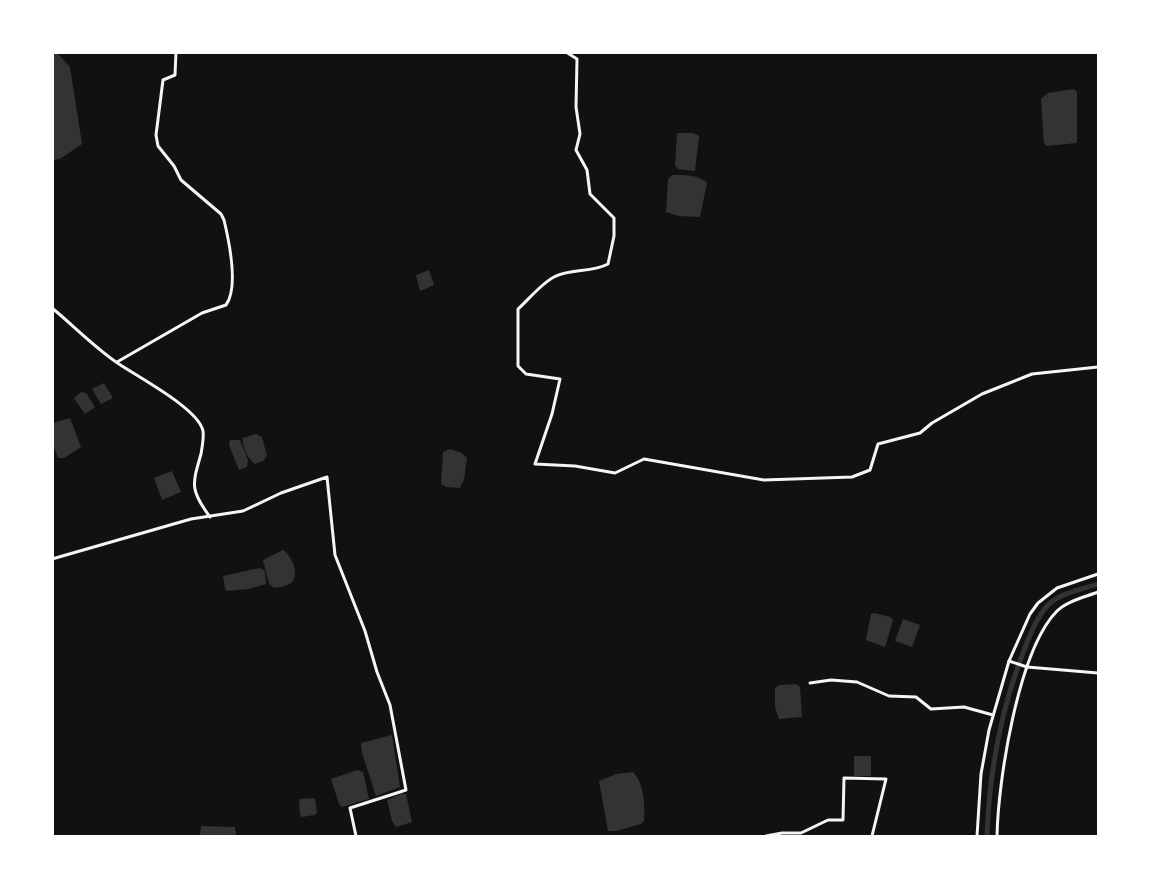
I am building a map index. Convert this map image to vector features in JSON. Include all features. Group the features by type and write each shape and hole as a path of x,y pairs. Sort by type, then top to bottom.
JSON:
{"street":[{"path":"116,362 202,313 226,305 232,294 233,271 221,214 181,180 174,166 158,146 156,135 163,80 175,75 176,52"},
{"path":"566,52 577,59 576,107 580,134 576,150 587,170 590,194 614,218 614,236 608,264 598,269 591,268 554,277 518,309 518,366 526,374 560,379 552,414 535,464 575,465 615,473 644,459 764,480 852,477 870,470 878,444 920,433 932,423 982,394 1032,374 1098,367"},
{"path":"52,308 116,362 153,384 197,418 203,431 202,448 193,479 195,495 210,517"},
{"path":"52,559 191,519 243,511 281,493 327,477 335,555 365,631 390,705 406,790 350,808 356,837"},
{"path":"976,837 981,774 993,714 1009,661 1030,614 1038,603 1057,588 1098,573"},
{"path":"997,837 1004,764 1027,667 1041,634 1058,610 1073,601 1098,592"},
{"path":"1009,661 1027,667 1098,673"},
{"path":"810,683 831,680 857,682 889,696 916,697 931,709 964,707 993,714"},
{"path":"766,837 782,833 801,833 828,820 843,820 844,778 886,779 872,837"}],"shaded area":[{"path":"53,53 59,55 70,67 82,144 60,159 53,160"},
{"path":"1074,89 1077,92 1077,143 1046,146 1041,99 1048,93"},
{"path":"677,133 693,133 699,136 695,171 678,169 675,166"},
{"path":"672,175 695,177 707,183 700,217 679,216 666,212 668,179"},
{"path":"429,270 434,285 420,291 416,275"},
{"path":"104,383 113,398 101,404 92,389"},
{"path":"81,392 86,393 95,407 85,414 74,398"},
{"path":"70,418 81,447 64,458 58,458 53,445 53,423"},
{"path":"256,434 262,437 267,456 263,461 255,464 246,452 243,438"},
{"path":"230,440 240,440 248,460 247,467 239,470 229,445"},
{"path":"450,449 462,453 467,458 464,479 460,488 446,487 441,484 443,452"},
{"path":"172,471 181,492 162,500 154,478"},
{"path":"283,550 293,564 295,577 289,584 274,588 269,584 263,560"},
{"path":"260,568 265,571 266,584 249,589 227,591 225,589 223,576"},
{"path":"875,613 893,620 885,647 866,640 871,614"},
{"path":"903,619 920,625 912,647 895,641"},
{"path":"796,684 800,687 802,717 779,719 775,707 775,688 779,685"},
{"path":"392,735 400,787 376,796 361,743"},
{"path":"854,756 871,756 871,776 854,776"},
{"path":"357,770 363,772 369,799 342,807 331,779"},
{"path":"633,772 642,788 644,821 641,824 616,831 608,831 599,781 616,774"},
{"path":"406,794 412,822 396,827 392,821 387,800"},
{"path":"315,798 317,813 302,817 299,799"},
{"path":"201,826 235,827 236,836 200,836"}],"waterway":[{"path":"987,836 990,791 997,746 1007,701 1032,630 1043,611 1053,601 1098,584"}]}
